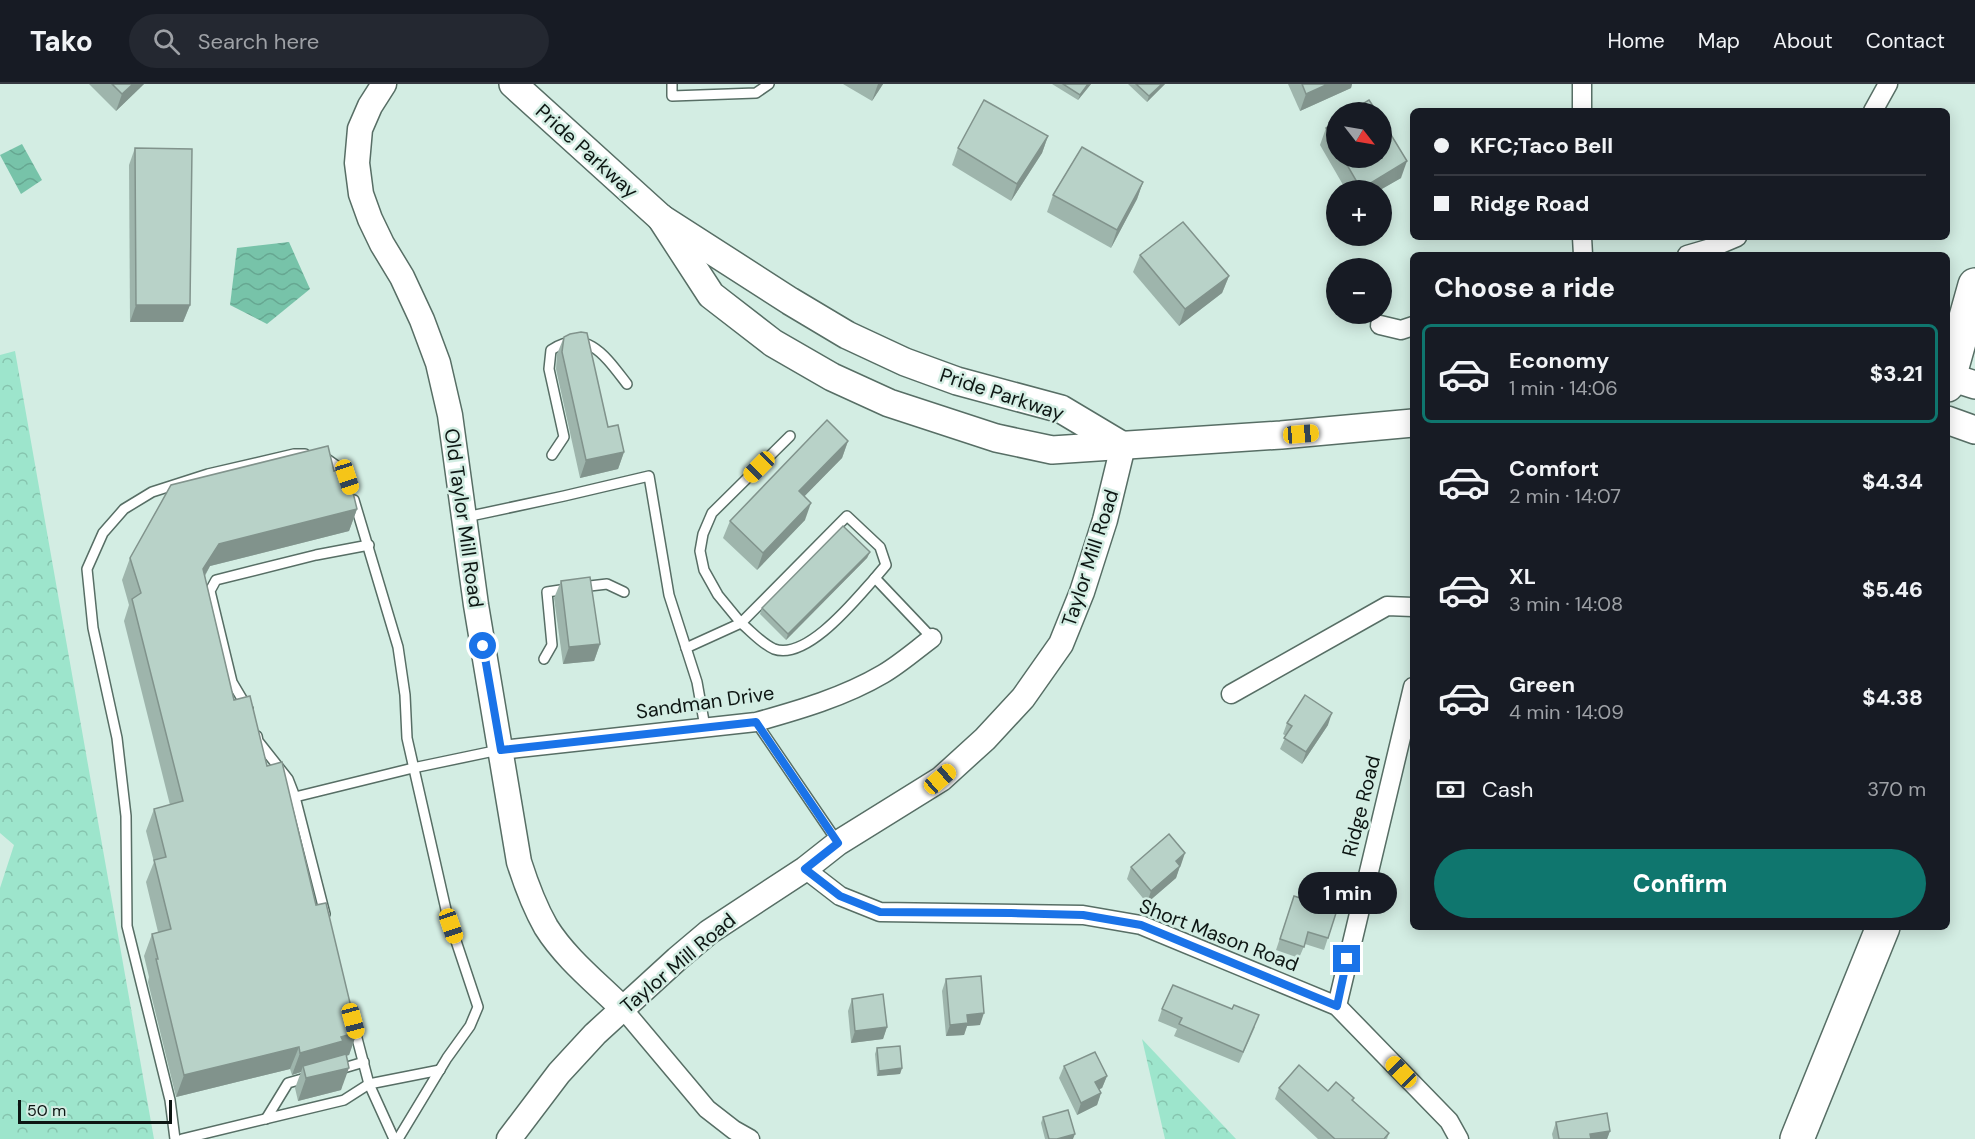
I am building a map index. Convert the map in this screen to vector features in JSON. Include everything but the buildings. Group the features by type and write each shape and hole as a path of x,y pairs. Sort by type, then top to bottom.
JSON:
{"highway":[{"path":"1954,381 1975,285"},
{"path":"1797,1139 1882,930"}],"main road":[{"name":"Pride Parkway","path":"513,84 661,218 847,335 905,362 957,381 1061,410 1123,446"},
{"name":"Pride Parkway","path":"661,218 711,295 773,343 832,377 889,403 996,438 1052,450 1123,446"},
{"path":"1950,421 1975,430"},
{"path":"1123,446 1410,423"}],"street":[{"name":"Old Taylor Mill Road","path":"384,84 370,106 360,129 357,162 361,194 382,244 407,288 438,363 450,415 476,605 501,750 510,820 519,862 530,895 547,927 571,959 623,1010"},
{"path":"1582,84 1582,108"},
{"path":"1875,108 1888,84"},
{"path":"1697,252 1730,240"},
{"path":"1380,325 1401,330 1410,327"},
{"name":"Taylor Mill Road","path":"509,1139 559,1073 595,1034 709,932 805,869 838,843 940,779 985,739 1023,698 1061,644 1082,592 1105,520 1123,446"},
{"path":"1231,694 1387,606 1410,607"},
{"name":"Sandman Drive","path":"501,750 756,722 841,695 884,674 932,638"},
{"name":"Ridge Road","path":"1337,1006 1410,700"},
{"name":"Short Mason Road","path":"805,869 840,896 880,912 1083,915 1141,925 1337,1006 1449,1120 1459,1139"},
{"path":"623,1010 707,1109 750,1139"}],"lane":[{"path":"672,84 672,96 756,93 769,84"},
{"path":"552,455 564,437 549,369 551,350 562,343 579,340 587,343 611,363 627,384"},
{"path":"686,648 741,623 847,516 880,547 886,565 822,633 787,650 773,649 741,623 718,595 704,570 700,551 703,534 712,513 790,436"},
{"path":"175,1139 170,1100 127,926 125,805 117,738 93,628 87,569 103,533 124,509 152,492 208,474 294,454 308,453 323,457 338,466 347,477 369,545 398,647 405,695 407,738 447,914 478,1007 470,1026 396,1139"},
{"path":"464,517 649,476 669,595 697,682 705,727"},
{"path":"328,926 295,797 288,779 258,741 252,719 232,682 210,591 216,580 316,555 369,545"},
{"path":"875,578 932,638"},
{"path":"544,659 552,645 547,592 608,584 624,592"},
{"path":"756,722 838,843"},
{"path":"295,797 413,768 501,750"},
{"path":"351,1012 369,1084 396,1139"},
{"path":"331,1071 364,1062"},
{"path":"182,1139 344,1100 369,1084 440,1070"},
{"path":"266,1119 288,1083 321,1074"}],"green space":[{"path":"15,351 154,1139 0,1139 0,888 14,845 0,833 0,355"},
{"path":"1142,1039 1236,1139 1165,1139"}],"water":[{"path":"22,144 42,180 21,194 0,155"},
{"path":"289,242 310,289 267,324 230,305 237,248"}],"route":[{"path":"483,646 501,750 756,722 838,843 805,869 840,896 880,912 1083,915 1141,925 1337,1006 1347,959"}]}
